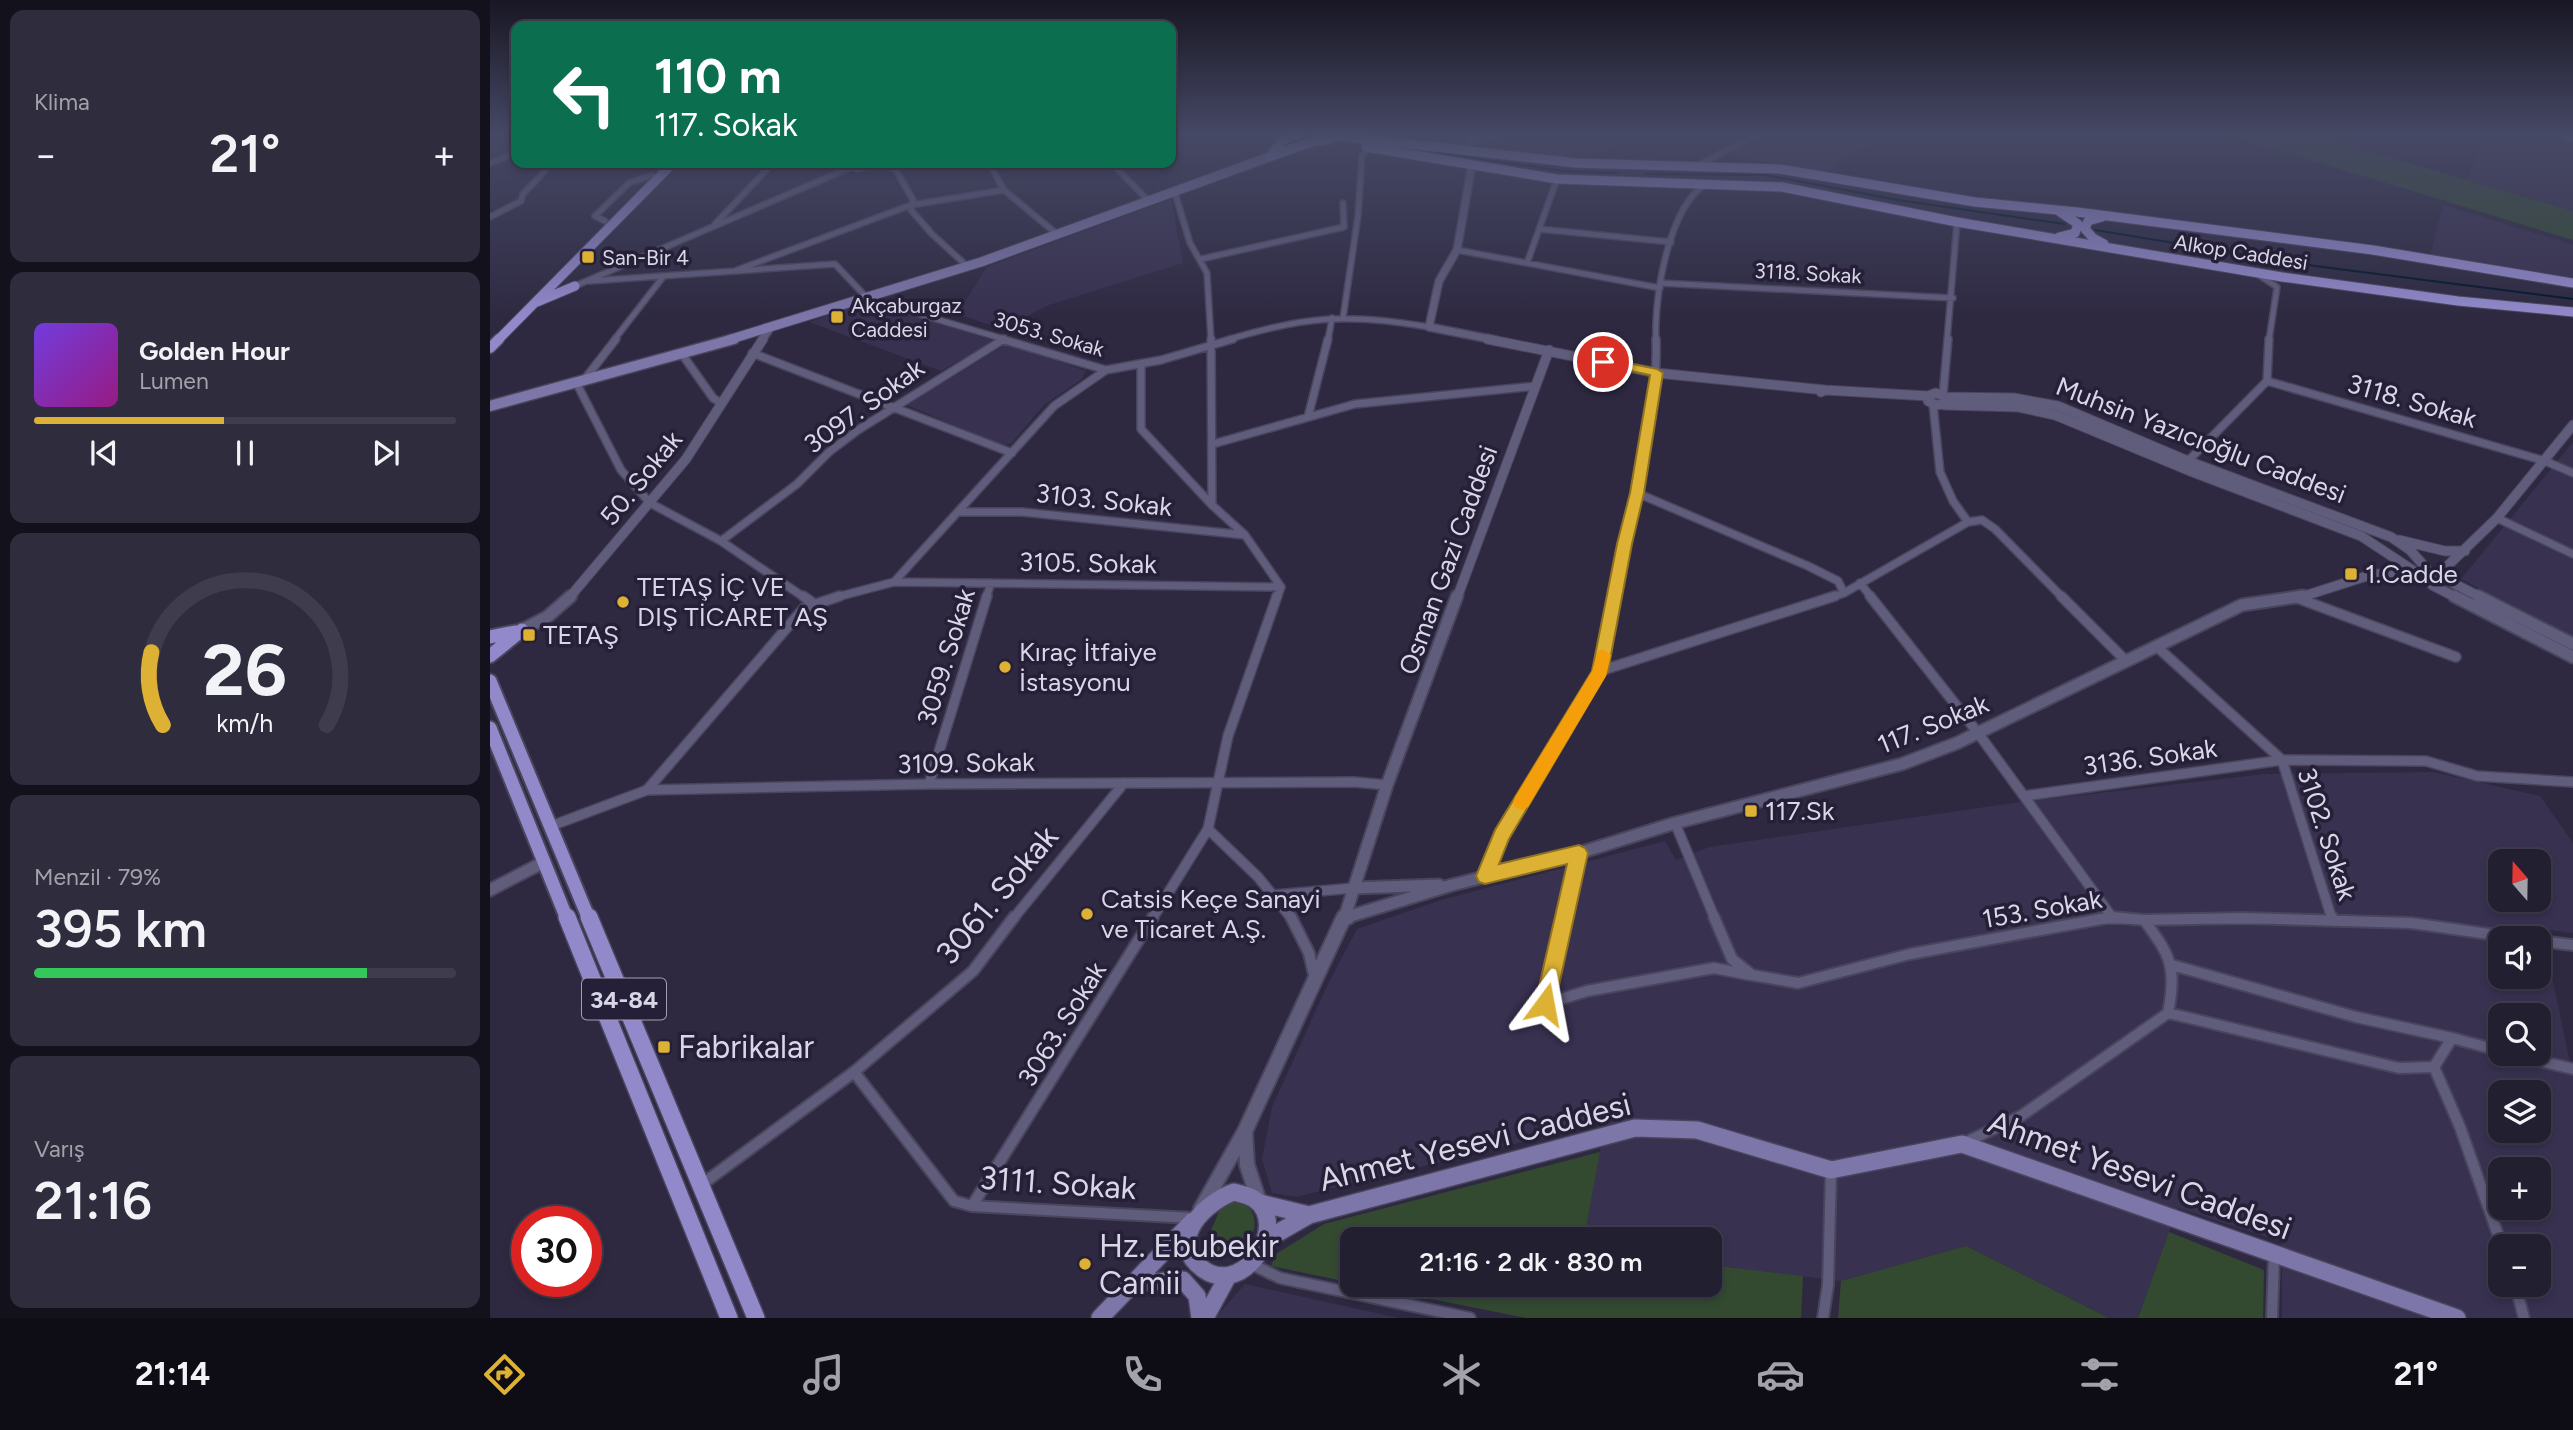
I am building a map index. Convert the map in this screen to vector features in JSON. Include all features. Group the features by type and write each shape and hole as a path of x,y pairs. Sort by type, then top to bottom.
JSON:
{"main road":[{"path":"490,336 632,195"},
{"path":"490,348 641,195"},
{"path":"490,413 868,299 1171,195"},
{"name":"Alkop Caddesi","path":"1820,195 1957,222 2254,272 2458,301 2573,312"},
{"name":"Alkop Caddesi","path":"1931,195 2373,250 2573,283"},
{"path":"2020,233 2059,237 2075,233 2078,224 2073,219 2063,213 2043,209"},
{"path":"2121,250 2093,238 2085,225 2088,221 2102,217 2134,219"},
{"path":"552,283 559,288 575,286"},
{"path":"531,305 575,286"},
{"path":"490,406 581,385 754,338 769,330"},
{"path":"490,637 522,630"},
{"path":"490,656 522,630"},
{"name":"34-84","path":"490,681 756,1318"},
{"name":"34-84","path":"490,728 729,1318"},
{"name":"Ahmet Yesevi Caddesi","path":"1309,1214 1635,1128 1697,1130 1831,1170 1962,1144 2457,1318"},
{"path":"1103,1317 1203,1208 1223,1195 1244,1194 1260,1203 1309,1214"},
{"path":"1196,1218 1190,1244 1192,1257 1199,1267 1209,1274 1228,1276 1251,1264 1262,1251 1267,1239 1266,1215 1260,1203"},
{"path":"1267,1239 1309,1214"},
{"path":"1205,1318 1228,1276"},
{"path":"1136,1283 1183,1280 1197,1296 1199,1318"}],"street":[{"path":"490,218 521,201 523,195"},
{"path":"713,226 743,195"},
{"path":"575,286 789,195"},
{"path":"910,195 913,200 911,210 932,234 967,266"},
{"path":"727,274 911,205 976,195"},
{"path":"1009,195 1058,235"},
{"path":"1143,195 1150,202"},
{"path":"1176,195 1182,208 1191,246 1207,273 1211,346 1212,505"},
{"path":"1343,318 1359,195"},
{"path":"1429,327 1439,281 1457,250 1467,195"},
{"path":"1527,263 1551,195"},
{"path":"1485,876 1502,835 1600,671 1624,544 1637,493 1657,373 1655,317 1666,251 1692,195"},
{"path":"1343,203 1344,227"},
{"path":"1944,399 1957,222"},
{"path":"1201,259 1356,226"},
{"path":"1539,229 1671,242"},
{"name":"3118. Sokak","path":"1457,250 1660,285 1953,298"},
{"path":"589,281 727,274 835,264 868,299"},
{"path":"2188,461 2267,381 2269,338 2277,287 2254,272"},
{"path":"647,790 770,645 804,608 813,603 721,541 650,503 621,470 581,385 663,277"},
{"name":"3053. Sokak","path":"868,299 1106,370 1141,367 1298,321 1332,317 1429,327"},
{"path":"1308,417 1323,364 1332,317"},
{"name":"Muhsin Yazıcıoğlu Caddesi","path":"1429,327 1657,373 1661,378 1911,397 1930,401 2014,398 2058,406 2188,461 2391,537 2434,572 2573,644"},
{"name":"50. Sokak","path":"522,630 547,617 566,601 687,459 769,330"},
{"name":"3097. Sokak","path":"721,541 797,484 829,452 891,407 1004,339"},
{"name":"Osman Gazi Caddesi","path":"1196,1218 1245,1131 1344,918 1387,785 1549,350"},
{"path":"752,354 1012,453"},
{"path":"684,357 713,398 721,403"},
{"path":"1141,367 1141,429 1212,505 1245,535 1281,587"},
{"path":"894,582 1054,406 1106,370"},
{"name":"3118. Sokak","path":"2267,381 2545,461 2573,473"},
{"path":"1213,444 1355,404 1536,386"},
{"name":"Muhsin Yazıcıoğlu Caddesi","path":"1944,399 2018,407 2055,415 2190,471 2361,536 2414,572 2422,582 2432,585"},
{"path":"1930,401 1940,472 1953,501 1968,522"},
{"path":"2414,572 2434,572 2465,551 2497,518 2573,425"},
{"path":"1637,493 1808,566 1838,581 1844,593"},
{"name":"3103. Sokak","path":"958,512 1022,512 1245,535"},
{"path":"2497,518 2573,554"},
{"path":"1600,671 1844,593 1968,522 1982,520 1995,528 2126,661"},
{"path":"2391,537 2445,551 2465,551"},
{"name":"117. Sokak","path":"1452,885 1902,764 1978,733 2242,605 2297,598 2373,574 2414,572"},
{"path":"2432,585 2442,583 2434,572"},
{"name":"3105. Sokak","path":"813,603 894,582 1281,587"},
{"name":"3059. Sokak","path":"929,784 991,583"},
{"path":"1860,583 1978,733 2112,917"},
{"path":"2432,585 2573,657"},
{"name":"3063. Sokak","path":"972,1206 1208,829 1214,783 1245,679 1281,587"},
{"path":"2297,598 2456,657"},
{"path":"2156,646 2282,760"},
{"name":"3136. Sokak","path":"2024,796 2282,760 2426,761 2477,776 2573,782"},
{"name":"3102. Sokak","path":"2282,760 2333,921"},
{"name":"3109. Sokak","path":"551,826 647,790 929,784 1354,782 1387,785"},
{"name":"3061. Sokak","path":"701,1185 854,1072 974,971 1017,913 1124,783"},
{"path":"1675,823 1732,959 1752,975"},
{"path":"1208,829 1283,904 1311,952 1315,985"},
{"name":"153. Sokak","path":"1579,853 1545,1004 1587,991 1714,968 1798,983 1910,954 2112,917 2144,920 2243,918 2411,923 2488,934"},
{"path":"490,890 544,862"},
{"path":"1274,895 1354,888 1452,885"},
{"path":"1344,918 1452,885"},
{"path":"1962,1144 2021,1116 2168,1013 2174,983 2171,956 2144,920"},
{"path":"2551,942 2573,945"},
{"path":"2172,965 2356,1017 2488,1048"},
{"path":"2168,1013 2399,1068 2434,1067"},
{"path":"2434,1067 2452,1038"},
{"path":"2551,1064 2573,1069"},
{"path":"2434,1067 2460,1126 2498,1234"},
{"name":"3111. Sokak","path":"854,1072 954,1201 972,1206 1196,1218"},
{"path":"1245,1131 1247,1165 1260,1203"},
{"path":"1823,1318 1828,1285 1831,1170"},
{"path":"2272,1318 2274,1255"},
{"path":"1251,1264 1280,1278 1470,1318"},
{"path":"2518,1297 2524,1318"}],"shaded area":[{"path":"2517,195 2573,195 2573,211"},
{"path":"1171,199 1183,263 1049,305 1002,329 957,314 987,267"},
{"path":"2443,205 2573,245 2573,280 2430,256"},
{"path":"879,304 994,341 941,371 809,322 859,305"},
{"path":"1007,344 1086,371 1082,379 1044,405 1011,444 1000,445 907,405"},
{"path":"2573,442 2573,636 2461,579"},
{"path":"2433,772 2540,796 2573,843 2573,933 2551,930 2551,926 2488,926 2488,989 2551,989 2551,972 2573,1077 2573,1318 2282,1318 2282,1242 2178,1208 2138,1318 2109,1318 1966,1246 1841,1281 1722,1266 1722,1227 1586,1227 1605,1122 1296,1197 1272,1193 1262,1159 1272,1107 1328,984 1357,929 1441,900 1665,841 1676,860 1709,847 2020,802 2265,774"},
{"path":"1245,1284 1399,1318 1215,1318"}],"green space":[{"path":"2424,195 2517,195 2573,211 2573,240"},
{"path":"1600,1152 1586,1227 1340,1227 1340,1280 1271,1266 1276,1254 1324,1224"},
{"path":"1239,1200 1253,1215 1255,1224 1249,1241 1243,1248 1226,1256 1210,1252 1207,1240 1221,1207"},
{"path":"2169,1232 2264,1270 2263,1318 2138,1318"},
{"path":"1966,1246 2109,1318 1838,1318 1841,1281"},
{"path":"1722,1266 1803,1276 1801,1318 1526,1318 1422,1297 1722,1297"}],"waterway":[{"path":"1869,195 2064,224"},
{"path":"2095,230 2315,266 2573,299"}],"slow traffic":[{"path":"1522,802 1600,671 1603,655"}],"place":[{"name":"San-Bir 4","path":"588,257"},
{"name":"Akçaburgaz Caddesi","path":"837,317"},
{"name":"1.Cadde","path":"2351,574"},
{"name":"TETAŞ İÇ VE DIŞ TİCARET AŞ","path":"623,602"},
{"name":"TETAŞ","path":"529,635"},
{"name":"Kıraç İtfaiye İstasyonu","path":"1005,667"},
{"name":"117.Sk","path":"1751,811"},
{"name":"Catsis Keçe Sanayi ve Ticaret A.Ş.","path":"1087,914"},
{"name":"Fabrikalar","path":"664,1047"},
{"name":"Hz. Ebubekir Camii","path":"1085,1264"}],"route":[{"path":"1545,1004 1579,853 1485,876 1502,835 1600,671 1624,544 1637,493 1657,373 1603,362"}]}
